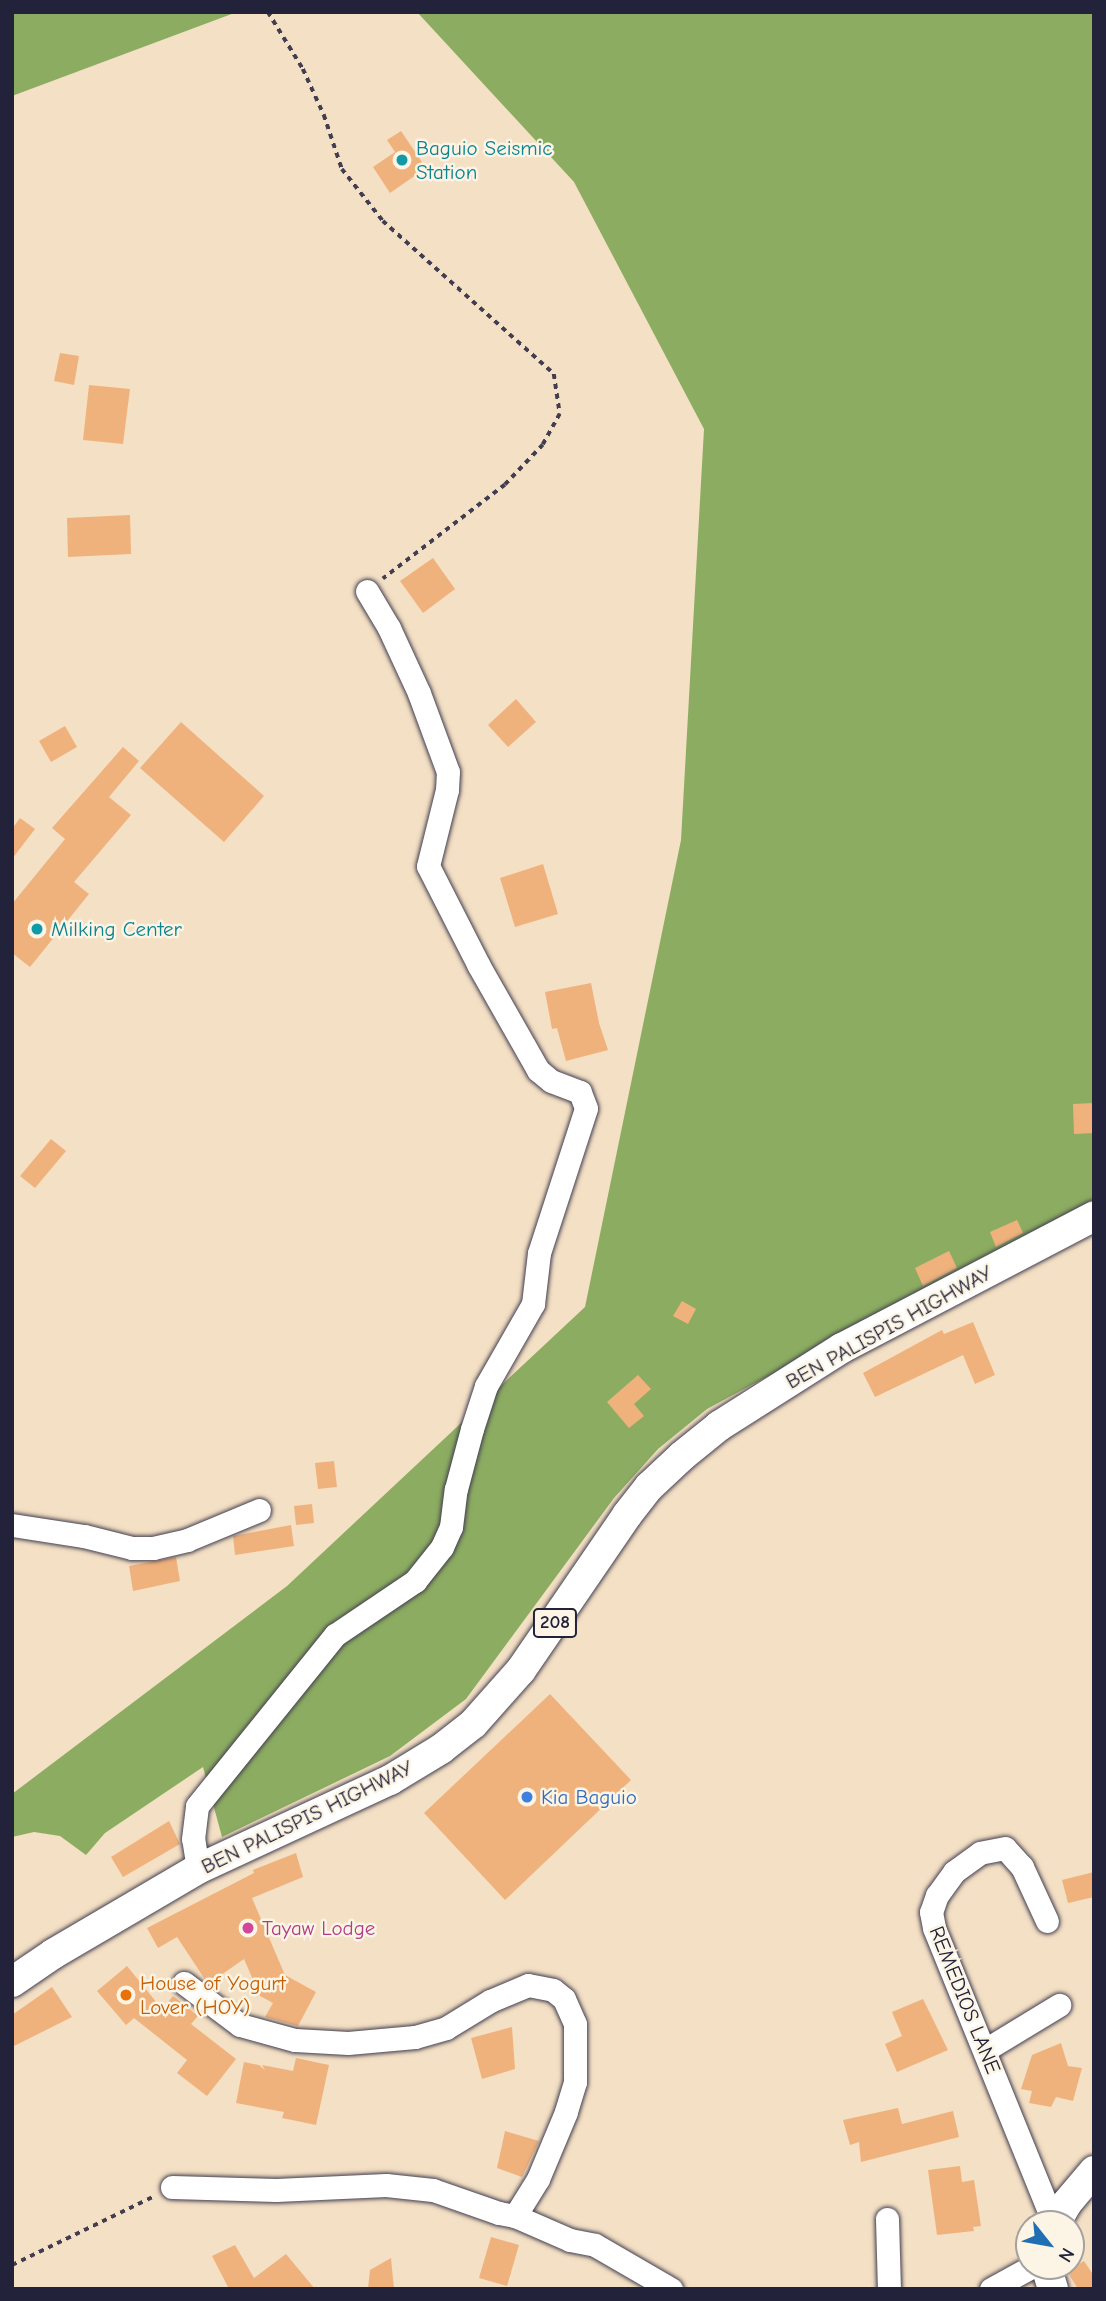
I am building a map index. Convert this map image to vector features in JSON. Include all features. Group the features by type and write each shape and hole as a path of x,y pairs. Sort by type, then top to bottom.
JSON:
{"main road":[{"name":"BEN PALISPIS HIGHWAY","path":"12,1982 53,1954 198,1869 390,1780 441,1749 473,1724 521,1670 649,1487 719,1426 842,1348 1094,1216"},
{"path":"1063,2210 1094,2171"}],"street":[{"path":"198,1869 193,1839 197,1806 335,1635 415,1581 442,1547 450,1527 456,1489 486,1386 533,1304 539,1254 586,1108 580,1092 551,1081 538,1070 479,966 428,866 447,790 448,772 419,693 389,628 367,591"},
{"path":"12,1525 84,1536 132,1548 152,1548 187,1540 259,1510"},
{"name":"REMEDIOS LANE","path":"1047,1921 1022,1867 1005,1848 980,1853 954,1872 937,1895 931,1912 934,1928 1049,2210"},
{"path":"184,1983 240,2025 295,2040 348,2043 415,2037 446,2028 490,2001 528,1985 553,1990 564,1999 575,2024 575,2082 566,2112 538,2179 515,2216"},
{"path":"985,2050 1059,2005"},
{"path":"172,2187 276,2190 411,2186 515,2216 570,2240 595,2245 671,2289"},
{"path":"887,2219 889,2289"},
{"path":"991,2289 1015,2276"}],"path":[{"path":"268,12 303,69 324,116 342,169 383,221 554,374 560,414 543,445 505,485 367,591"},
{"path":"12,2265 172,2187"}],"green space":[{"path":"12,12 237,12 12,96"},
{"path":"417,12 1094,12 1094,1201 707,1409 658,1449 614,1498 466,1699 390,1756 222,1837 203,1767 105,1833 86,1855 60,1836 34,1832 12,1837 12,1794 287,1586 585,1307 681,840 704,429 574,182"}],"building":[{"name":"Baguio Seismic Station","path":"401,131 426,168 390,193 373,167 395,152 387,140"},
{"path":"60,353 79,356 74,385 54,381"},
{"path":"89,385 130,389 123,444 83,440"},
{"path":"130,515 131,554 68,557 67,518"},
{"path":"433,558 455,589 423,613 400,581"},
{"path":"516,699 536,722 508,747 488,725"},
{"path":"181,722 264,796 224,842 140,768"},
{"path":"65,726 77,747 51,762 39,741"},
{"path":"123,747 139,761 109,797 131,815 74,882 89,894 30,967 12,953 12,904 65,839 52,828"},
{"path":"20,818 35,829 12,859 12,829"},
{"path":"543,864 558,914 515,927 500,878"},
{"path":"591,983 608,1050 566,1061 557,1028 552,1029 545,992"},
{"path":"1094,1103 1094,1133 1074,1134 1073,1104"},
{"path":"51,1139 66,1151 35,1188 20,1176"},
{"path":"1017,1220 1023,1233 996,1247 990,1232"},
{"path":"949,1251 957,1268 923,1286 915,1268"},
{"path":"682,1301 696,1309 688,1324 673,1316"},
{"path":"973,1322 995,1375 975,1384 963,1355 875,1397 863,1373 942,1330 944,1334"},
{"path":"638,1375 651,1389 634,1404 644,1416 629,1428 607,1402"},
{"path":"334,1461 337,1487 318,1489 315,1463"},
{"path":"312,1504 314,1523 296,1525 294,1506"},
{"path":"291,1525 294,1546 235,1555 233,1536"},
{"path":"176,1557 180,1581 133,1591 129,1566"},
{"name":"Kia Baguio","path":"550,1694 631,1780 505,1900 424,1813"},
{"path":"169,1821 180,1844 123,1877 111,1857"},
{"path":"296,1853 303,1877 252,1898 285,1975 316,1992 298,2026 265,2017 273,2003 260,1996 244,1959 208,1984 177,1937 158,1948 147,1928 254,1873 253,1870"},
{"path":"1094,1872 1094,1897 1068,1903 1062,1880"},
{"path":"127,1966 162,2009 173,1996 198,2016 191,2024 236,2059 207,2096 177,2073 187,2060 134,2018 126,2025 97,1991"},
{"path":"52,1987 72,2017 12,2047 12,2015"},
{"path":"923,1999 948,2050 897,2072 885,2044 902,2036 892,2012"},
{"path":"512,2027 515,2069 482,2079 471,2038"},
{"path":"1061,2043 1068,2066 1082,2068 1073,2101 1056,2097 1051,2107 1029,2103 1032,2091 1021,2089 1032,2055"},
{"path":"296,2058 329,2065 316,2125 282,2118 284,2112 236,2103 244,2062 259,2065 265,2070 262,2065 293,2071"},
{"path":"898,2108 902,2124 953,2111 959,2137 861,2162 859,2142 850,2145 843,2120"},
{"path":"505,2131 539,2141 522,2177 497,2168"},
{"path":"960,2166 962,2182 974,2180 981,2226 973,2227 974,2231 937,2235 928,2170"},
{"path":"491,2237 519,2245 507,2286 479,2278"},
{"path":"235,2245 254,2278 286,2254 315,2289 229,2289 212,2256"},
{"path":"391,2258 394,2289 368,2289 370,2270"},
{"path":"1085,2262 1094,2276 1094,2289 1078,2289 1072,2280 1085,2280"}],"place":[{"name":"Baguio Seismic Station","path":"402,160"},
{"name":"Milking Center","path":"37,929"},
{"name":"Kia Baguio","path":"527,1797"},
{"name":"Tayaw Lodge","path":"248,1928"},
{"name":"House of Yogurt Lover (HOY)","path":"126,1995"}]}
